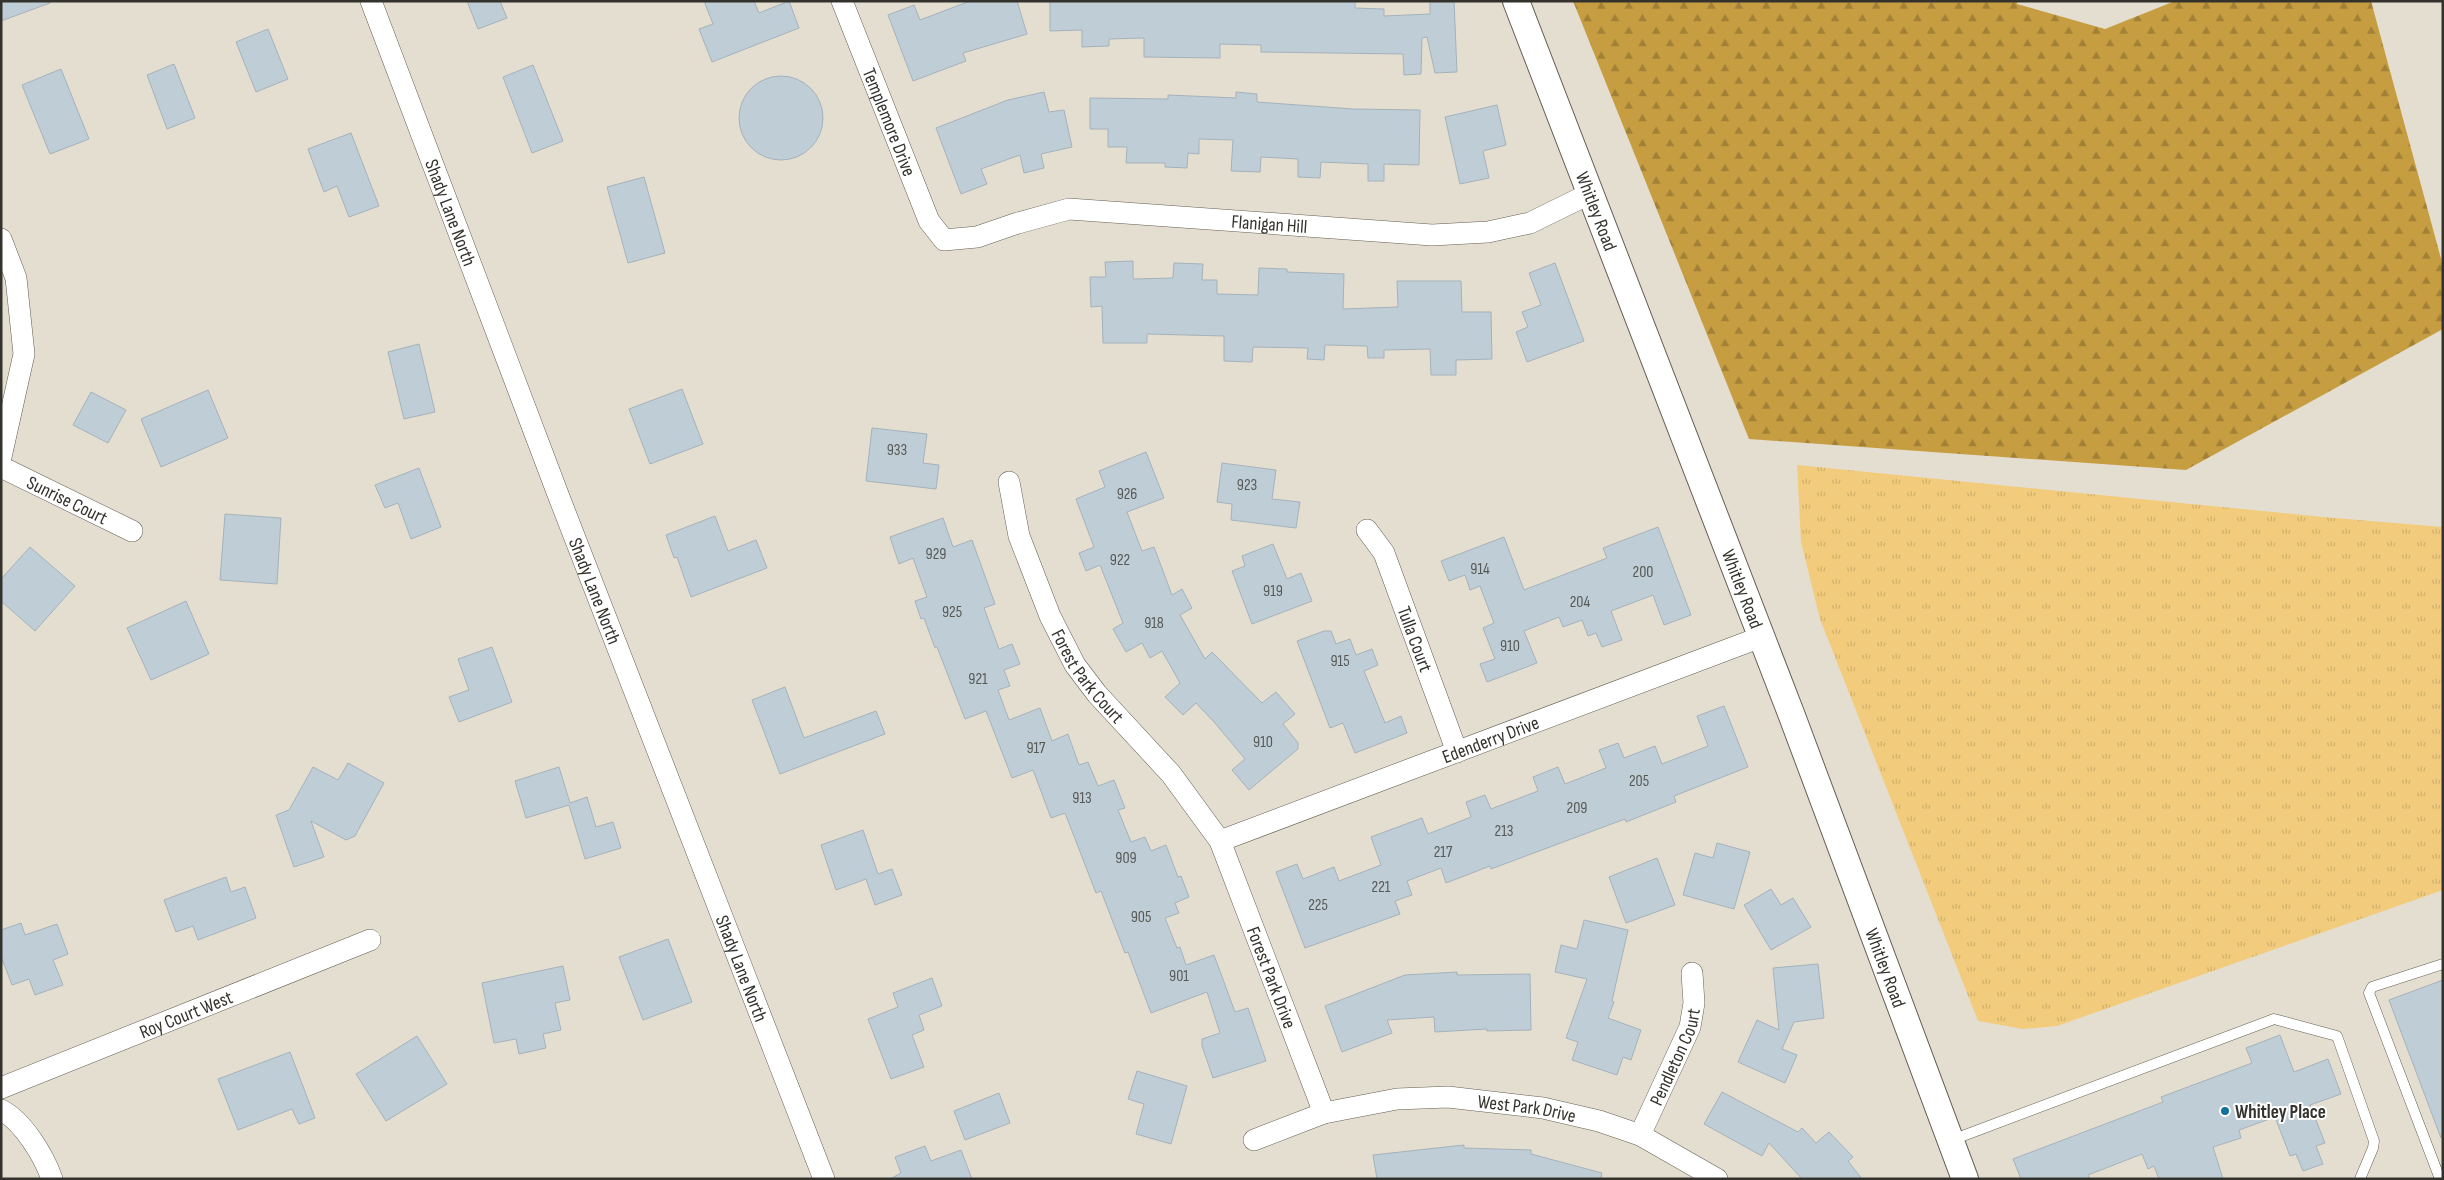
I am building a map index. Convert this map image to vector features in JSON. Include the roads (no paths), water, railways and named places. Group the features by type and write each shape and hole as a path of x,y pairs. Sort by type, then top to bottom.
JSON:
{"street":[{"name":"Shady Lane North","path":"371,1 559,497 824,1179"},
{"name":"Templemore Drive","path":"842,1 929,221 944,240"},
{"name":"Whitley Road","path":"1516,1 1761,637 1965,1179"},
{"name":"Flanigan Hill","path":"944,240 977,237 1069,209 1432,235 1488,232 1530,223 1591,194"},
{"path":"1,239 16,278 24,354 1,457"},
{"name":"Sunrise Court","path":"1,468 132,531"},
{"name":"Forest Park Court","path":"1009,482 1019,536 1050,616 1075,666 1097,694 1171,774 1220,841"},
{"name":"Tulla Court","path":"1367,530 1384,553 1457,752"},
{"name":"Edenderry Drive","path":"1220,841 1761,637"},
{"name":"Forest Park Drive","path":"1220,841 1324,1113"},
{"name":"Roy Court West","path":"1,1088 370,940"},
{"name":"Pendleton Court","path":"1640,1135 1690,1027 1694,1003 1692,973"},
{"name":"West Park Drive","path":"1254,1140 1324,1113 1397,1099 1448,1097 1543,1108 1599,1121 1640,1135 1717,1179"},
{"path":"1,1110 8,1113 38,1148 52,1179"}],"lane":[{"path":"2440,1179 2370,993 2372,986 2443,964"},
{"path":"1951,1140 2274,1019 2337,1036 2374,1141 2360,1179"}],"place":[{"name":"Whitley Place","path":"2225,1111"}]}
